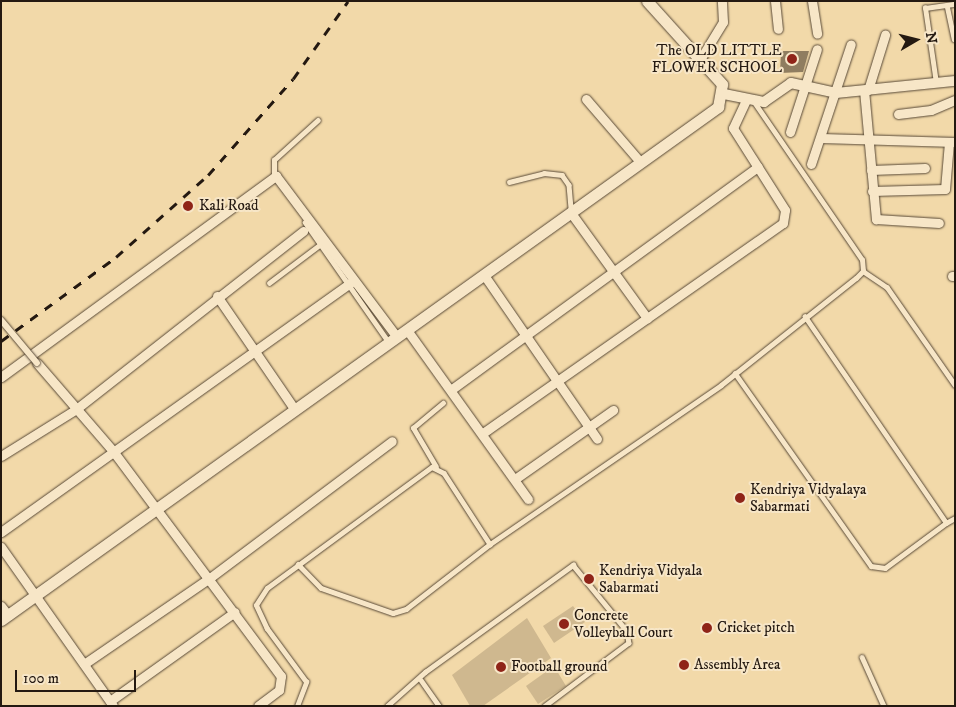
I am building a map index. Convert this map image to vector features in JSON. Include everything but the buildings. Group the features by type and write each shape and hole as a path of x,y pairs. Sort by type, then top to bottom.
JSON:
{"main road":[{"path":"3,614 36,595 157,510 718,107 724,94 722,84 701,58 647,1"}],"street":[{"path":"701,58 723,22 722,1"},
{"path":"775,1 778,29"},
{"path":"812,1 817,34"},
{"path":"885,35 866,90 874,213 879,221 940,223"},
{"path":"811,164 851,44"},
{"path":"790,132 807,87 817,49"},
{"path":"724,94 749,100 772,100 787,84 836,93 955,81"},
{"path":"586,100 642,163"},
{"path":"483,433 783,223 784,210 733,128 749,100"},
{"path":"898,114 931,110 955,100"},
{"path":"821,138 952,142 945,189 872,191"},
{"path":"452,389 758,167"},
{"path":"871,170 925,168"},
{"path":"1,377 275,178 312,225 350,283 393,340"},
{"path":"571,213 647,318"},
{"path":"1,456 75,410 217,296 303,231"},
{"path":"484,275 597,439"},
{"path":"1,532 253,350 350,283"},
{"path":"217,296 295,410"},
{"path":"1,320 75,410 113,451 211,577 283,683 258,706"},
{"path":"407,330 452,389 528,499"},
{"path":"515,479 613,410"},
{"path":"84,664 211,577 392,441"},
{"path":"1,547 111,704 235,612"}],"lane":[{"path":"927,1 925,8 936,83"},
{"path":"925,8 955,4"},
{"path":"947,5 954,40"},
{"path":"749,100 862,260 862,271"},
{"path":"318,120 274,160 275,178 350,283"},
{"path":"509,182 544,173 562,176 569,185 571,213"},
{"path":"169,258 275,178"},
{"path":"269,283 321,244"},
{"path":"298,564 321,588 393,613 406,609 490,544 735,373 862,271"},
{"path":"862,271 887,287 955,385"},
{"path":"805,316 946,523"},
{"path":"735,373 871,566 885,568 955,518"},
{"path":"443,403 413,428 436,467 490,544"},
{"path":"297,706 306,682 267,629 256,605 264,591 298,564 436,467"},
{"path":"387,706 421,680 425,672 573,565 627,631 630,642 545,706"},
{"path":"862,657 884,706"},
{"path":"421,680 439,706"}],"shaded area":[{"name":"Concrete Volleyball Court","path":"573,606 585,622 554,643 543,626"},
{"name":"Football ground","path":"527,618 551,658 483,706 470,706 452,675"},
{"path":"554,666 566,686 538,704 526,686"}],"railway":[{"path":"1,341 116,257 208,175 293,79 348,1"}],"place":[{"name":"The OLD LITTLE FLOWER SCHOOL","path":"792,59"},
{"name":"Kali Road","path":"188,206"},
{"name":"Kendriya Vidyalaya Sabarmati","path":"740,498"},
{"name":"Kendriya Vidyala Sabarmati","path":"589,579"},
{"name":"Concrete Volleyball Court","path":"564,624"},
{"name":"Cricket pitch","path":"707,628"},
{"name":"Assembly Area","path":"684,665"},
{"name":"Football ground","path":"501,667"}]}
